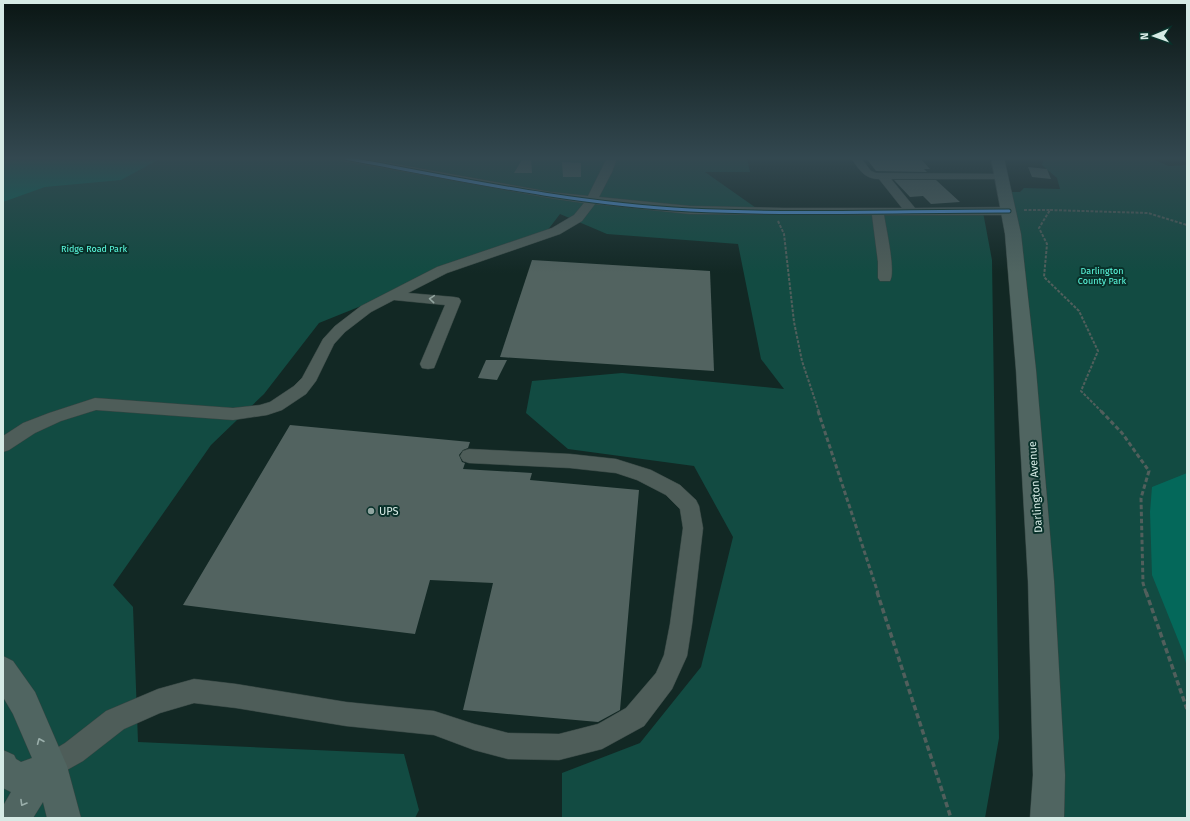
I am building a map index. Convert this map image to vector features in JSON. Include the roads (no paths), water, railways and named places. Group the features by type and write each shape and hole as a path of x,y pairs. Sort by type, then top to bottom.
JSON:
{"main road":[{"name":"Darlington Avenue","path":"1011,196 1017,211 1017,268 1037,515 1049,775 1047,818"},
{"path":"3,671 24,703 51,766 64,818"},
{"path":"3,766 5,770 18,779 51,766"},
{"path":"15,818 25,798 51,766"}],"street":[{"path":"559,196 590,201 690,210 1017,211"},
{"path":"3,445 30,428 55,417 95,404 233,414 261,411 276,406 300,390 308,381 328,342 340,329 366,309 442,270 565,227 580,216 593,196"},
{"path":"899,196 911,211"},
{"path":"877,211 885,262 885,278"},
{"path":"392,296 452,306"},
{"path":"366,309 452,306"},
{"path":"428,364 452,306"},
{"path":"51,766 115,720 158,701 194,691 243,697 346,714 434,723 474,737 508,746 559,746 602,736 635,717 664,681 675,656 681,624 693,528 689,506 673,490 644,475 616,466 570,461 470,456"}],"place":[{"name":"UPS","path":"371,511"}],"park label":[{"name":"Ridge Road Park","path":"94,249"},
{"name":"Darlington County Park","path":"1102,276"}]}
